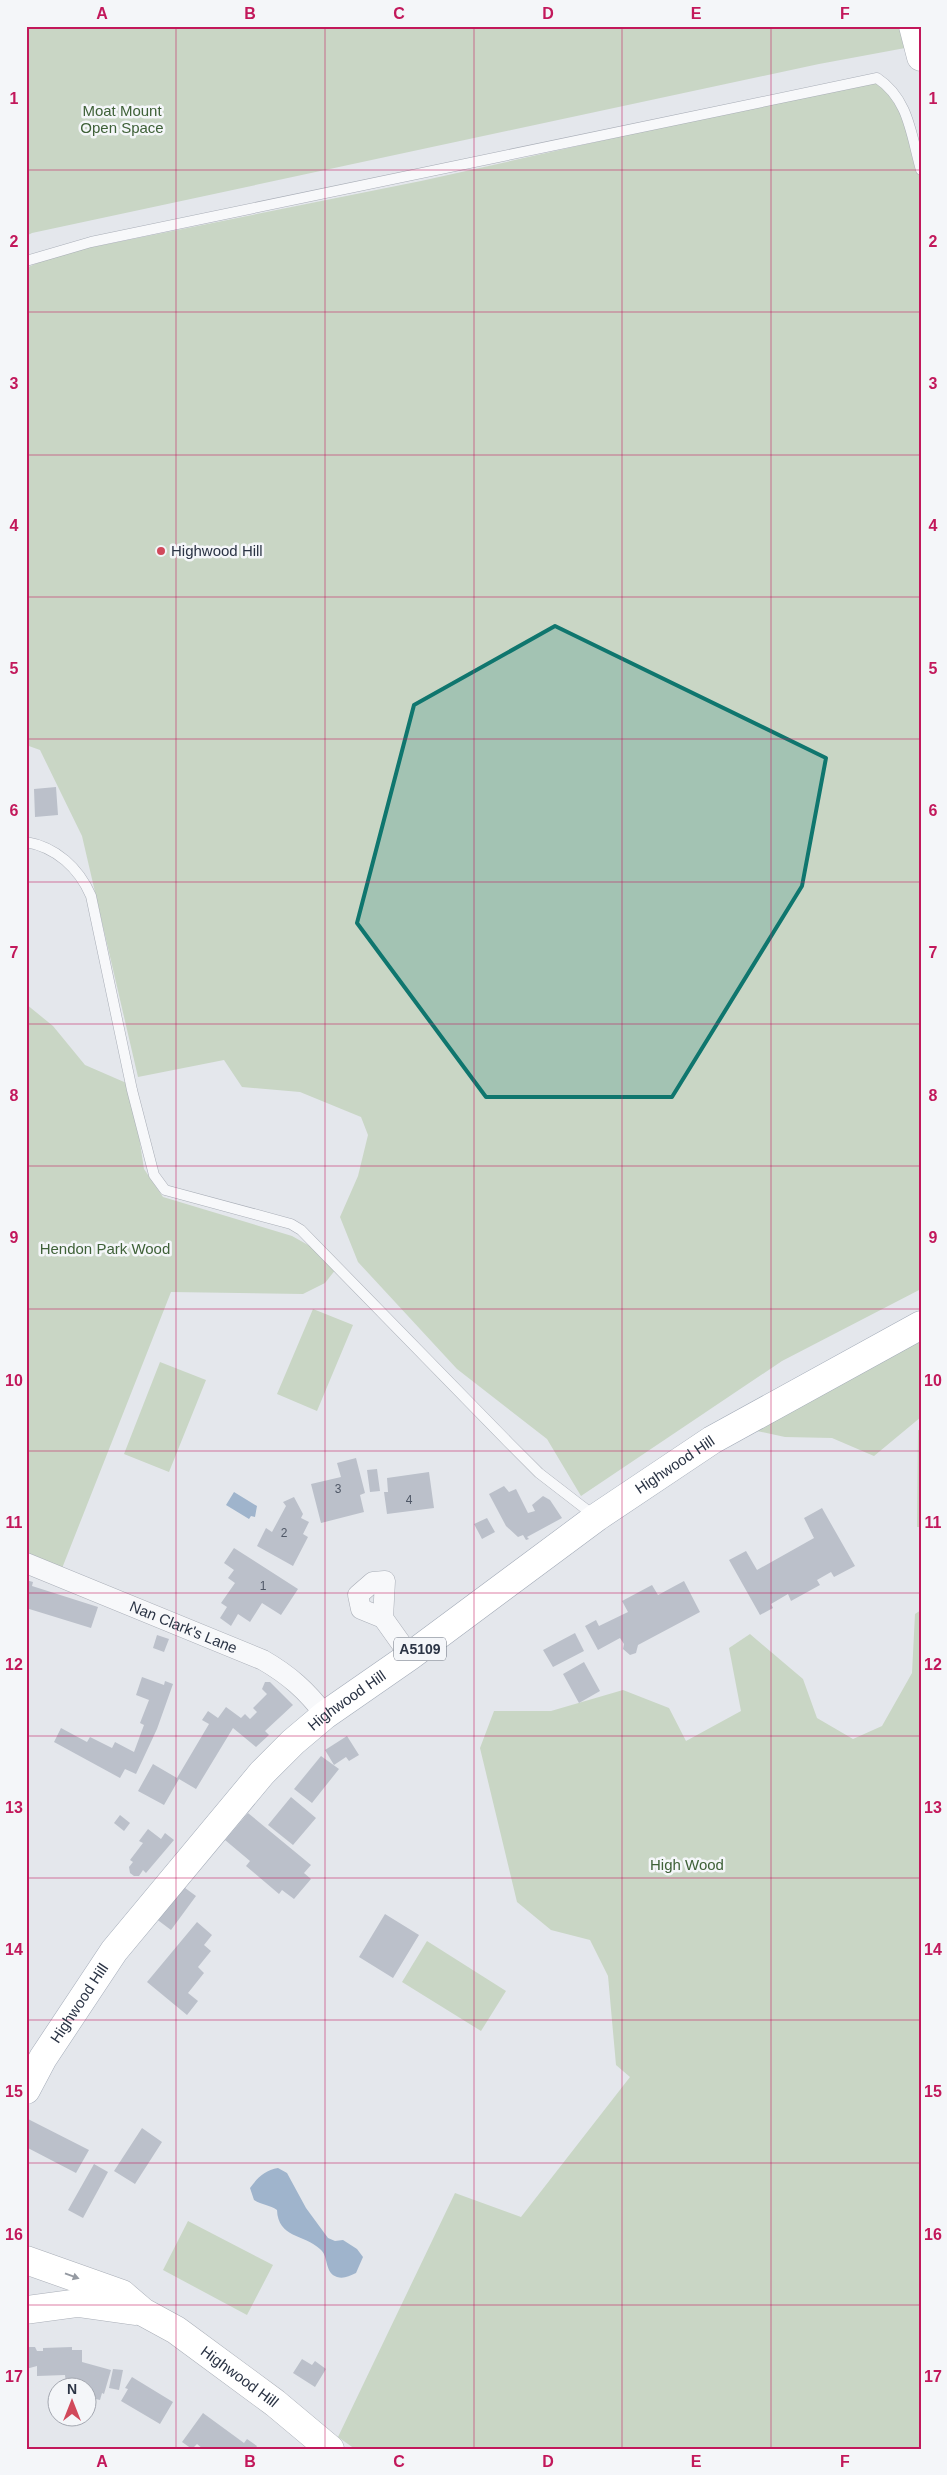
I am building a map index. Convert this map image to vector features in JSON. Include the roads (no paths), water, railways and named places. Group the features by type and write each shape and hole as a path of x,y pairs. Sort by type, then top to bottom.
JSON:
{"main road":[{"path":"913,26 921,57"},
{"name":"Highwood Hill","path":"26,2090 43,2058 114,1951 138,1920 262,1773 325,1715 410,1656 597,1517 712,1440 921,1325"},
{"name":"Highwood Hill","path":"26,2260 122,2294 143,2312 176,2330 275,2403 330,2449"},
{"name":"Highwood Hill","path":"26,2310 78,2303 143,2312"}],"street":[{"name":"Nan Clark's Lane","path":"26,1564 263,1660 290,1676 311,1696 325,1715"},
{"path":"383,1618 410,1656"}],"lane":[{"path":"26,261 92,242 877,78 888,85 902,103 921,170"},
{"path":"26,842 40,844 56,852 77,871 85,883 90,896 132,1090 154,1175 159,1183 165,1190 291,1224 301,1230 508,1443 539,1472 597,1517"}],"water":[{"path":"234,1492 257,1506 255,1517 251,1516 249,1519 226,1505"},
{"path":"278,2168 287,2173 306,2208 328,2238 335,2241 343,2240 357,2249 363,2257 356,2273 342,2278 333,2275 320,2249 314,2244 287,2231 278,2219 277,2210 254,2200 250,2188 253,2184 265,2173"}],"place":[{"name":"Highwood Hill","path":"161,551"}],"park label":[{"name":"Moat Mount Open Space","path":"122,120"},
{"name":"Hendon Park Wood","path":"105,1249"},
{"name":"High Wood","path":"687,1865"}]}
